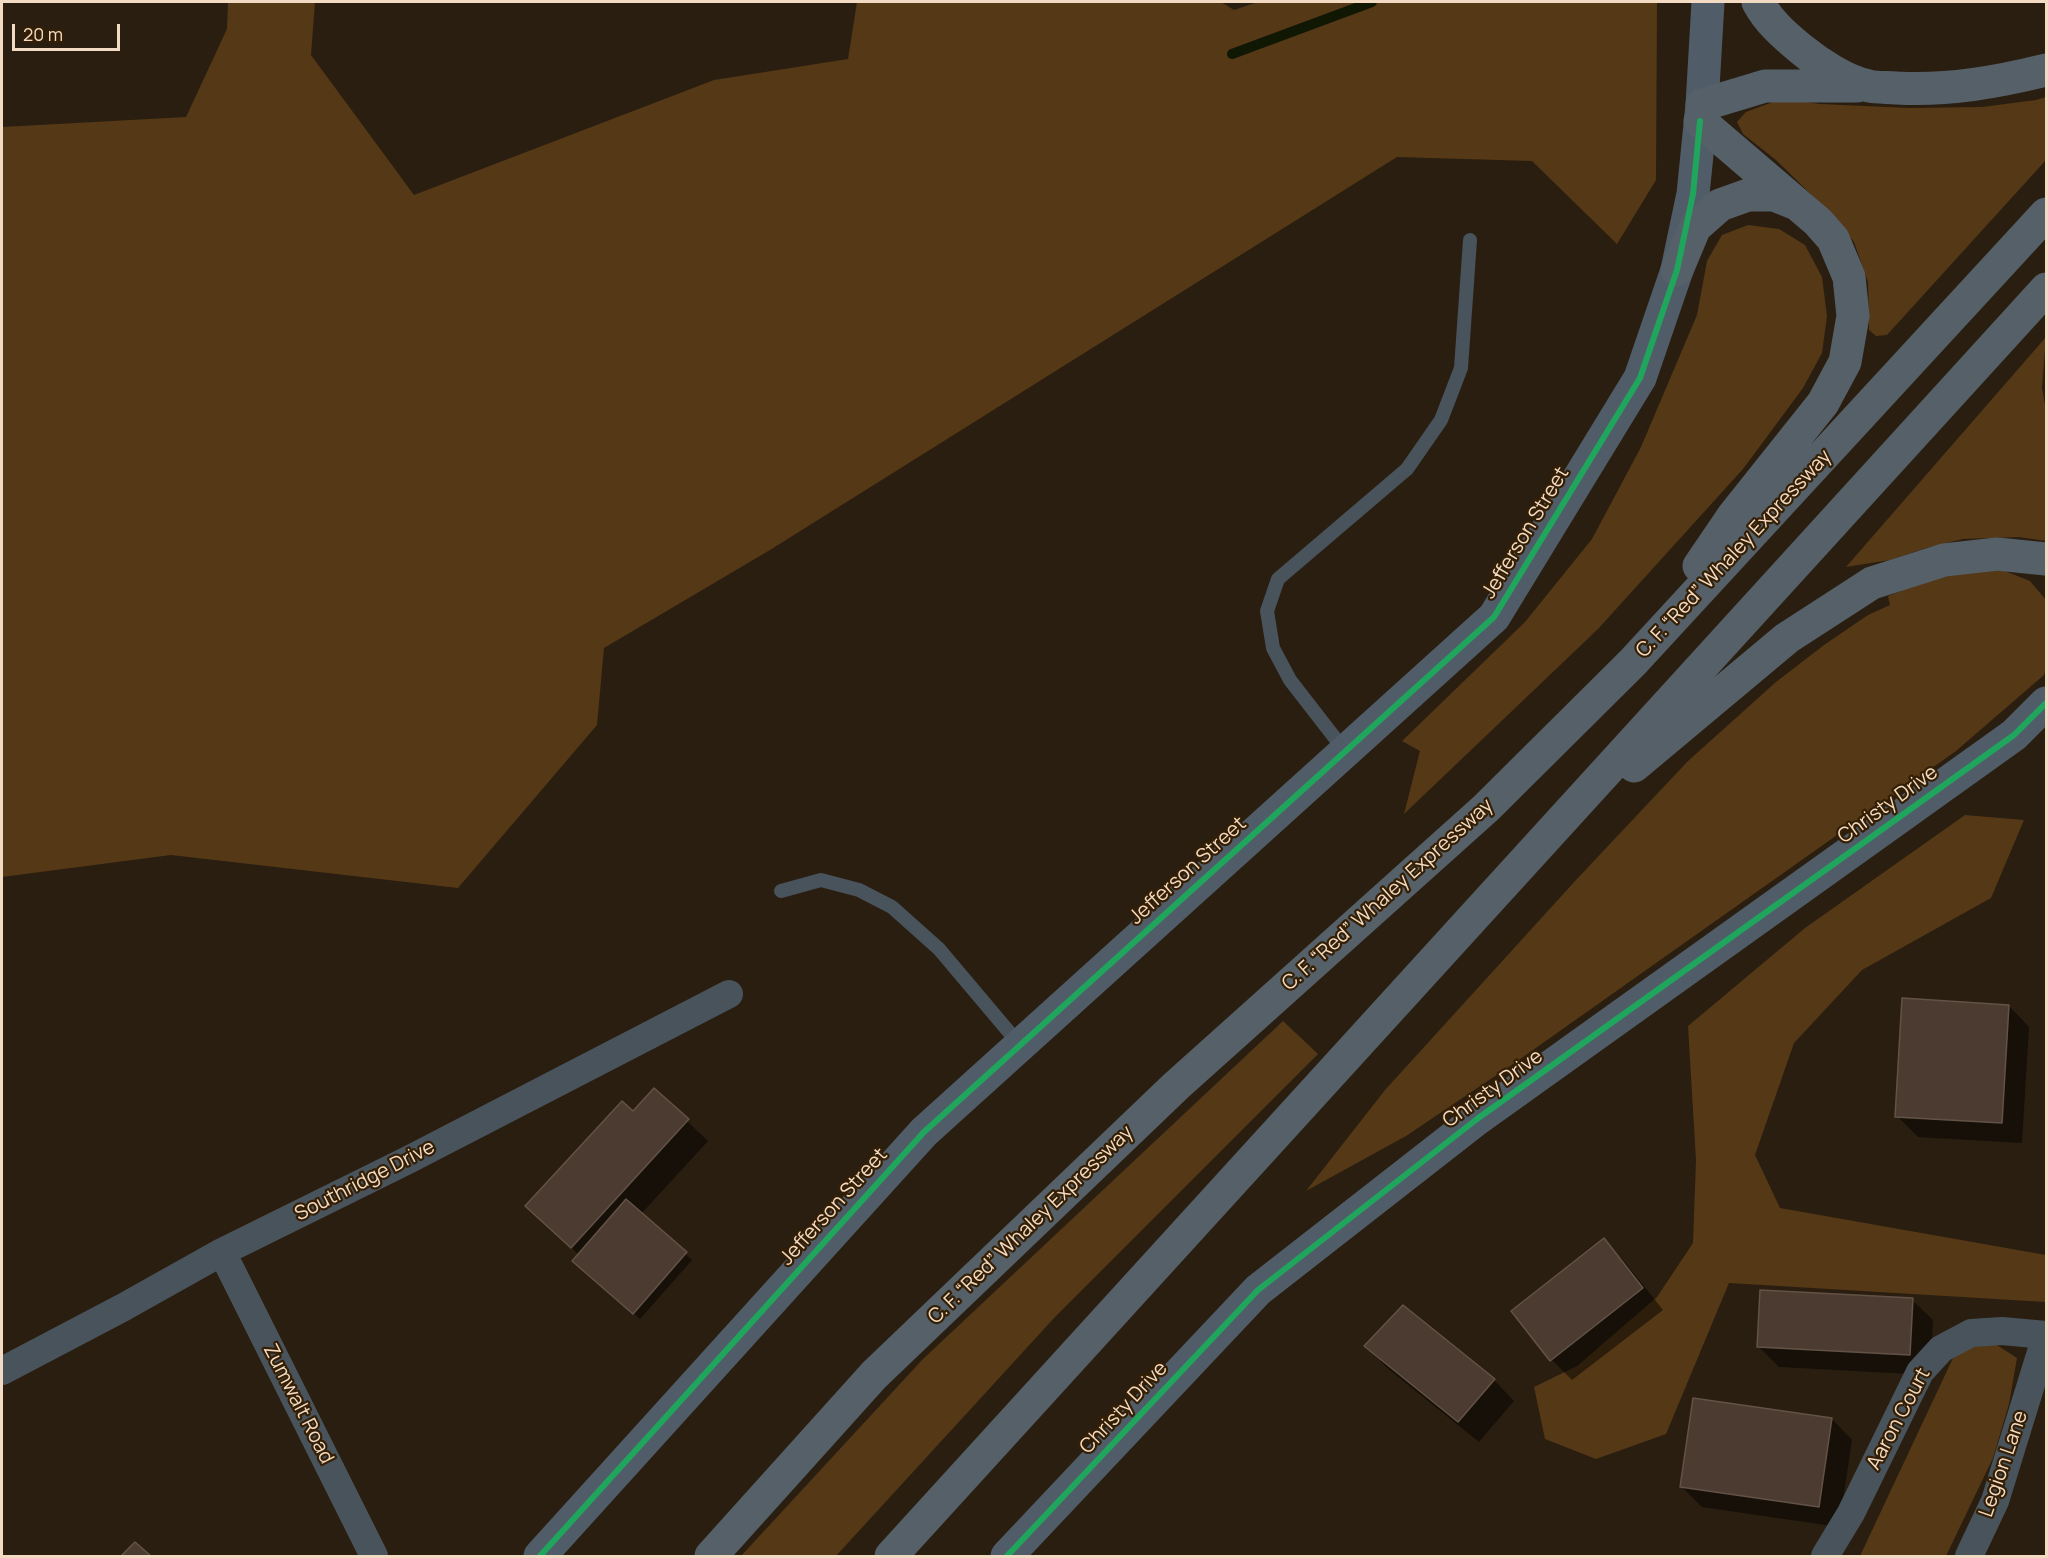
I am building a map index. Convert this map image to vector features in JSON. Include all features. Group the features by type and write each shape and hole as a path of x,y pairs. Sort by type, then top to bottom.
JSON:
{"highway":[{"path":"1758,2 1784,35 1811,57 1838,74 1868,86"},
{"path":"1633,662 1733,516 1823,403 1845,362 1853,316 1849,277 1833,239 1818,222 1701,113 1764,86 1868,86 1916,89 1967,87 2046,70"},
{"path":"1677,270 1695,227 1720,205 1748,195 1774,195 1800,206"},
{"name":"C. F. “Red” Whaley Expressway","path":"711,1557 874,1375 1176,1086 1486,808 1633,662 2046,214"},
{"path":"891,1557 2046,289"},
{"path":"1538,846 1787,638 1872,583 1944,560 1997,554 2046,559"},
{"path":"1997,554 2034,565 2046,575"}],"street":[{"name":"Jefferson Street","path":"540,1557 924,1132 1494,617 1640,378 1677,270 1692,194 1701,113 1708,2"},
{"name":"Christy Drive","path":"1007,1557 1258,1290 1477,1119 2014,735 2046,703"},
{"name":"Southridge Drive","path":"2,1371 222,1252 408,1160 729,994"},
{"name":"Zumwalt Road","path":"222,1252 374,1557"},
{"name":"Aaron Court","path":"1825,1557 1851,1513 1920,1372 1941,1349 1971,1333 2002,1331 2046,1336"},
{"name":"Legion Lane","path":"1969,1557 1995,1501 2046,1336"}],"lane":[{"path":"1345,751 1290,680 1273,648 1267,611 1278,579 1407,469 1441,420 1461,368 1470,240"},
{"path":"781,891 821,880 859,890 892,907 939,949 1020,1045"}],"shaded area":[{"path":"228,2 315,2 311,55 414,195 714,80 848,59 857,2 1221,2 1234,10 1258,2 1657,2 1656,180 1617,244 1532,161 1397,157 770,550 604,648 597,725 458,888 171,855 2,877 2,127 186,117 227,29"},
{"path":"2046,97 2046,160 1887,335 1876,336 1869,330 1868,282 1854,242 1823,206 1776,160 1743,134 1737,122 1746,112 1781,99 1820,104 1910,108 1982,107"},
{"path":"1748,225 1779,229 1805,245 1822,277 1827,316 1822,353 1803,388 1743,469 1598,629 1404,814 1420,751 1402,741 1525,622 1592,539 1641,447 1697,315 1707,261 1722,235"},
{"path":"2046,337 2042,388 2046,410 2046,541 2019,537 1963,539 1890,560 1846,567"},
{"path":"1997,568 2030,581 2046,600 2046,670 2044,675 1956,751 1516,1062 1406,1136 1306,1191 1385,1090 1688,761 1776,682 1868,615 1890,605 1888,596 1944,574"},
{"path":"1965,815 2024,820 1991,898 1862,970 1794,1043 1755,1155 1780,1208 2046,1255 2046,1302 1729,1283 1666,1434 1596,1459 1545,1439 1534,1387 1577,1366 1657,1297 1693,1243 1696,1160 1688,1026 1805,928"},
{"path":"1283,1021 1318,1054 1055,1317 836,1556 741,1556 923,1359"},
{"path":"1986,1338 2017,1358 2009,1404 1993,1458 1946,1556 1860,1556 1953,1358"}],"building":[{"path":"1902,998 2009,1005 2002,1123 1895,1117"},
{"path":"654,1088 689,1119 571,1248 525,1206 622,1101 633,1111"},
{"path":"626,1199 687,1252 633,1314 572,1261"},
{"path":"1604,1238 1643,1288 1550,1361 1511,1311"},
{"path":"1760,1290 1913,1298 1910,1355 1757,1347"},
{"path":"1403,1305 1495,1379 1458,1422 1364,1346"},
{"path":"1693,1398 1832,1418 1819,1507 1680,1487"},
{"path":"135,1542 151,1556 121,1556"}],"waterway":[{"path":"1232,54 1372,2"}],"cycle path":[{"path":"540,1556 924,1132 1494,617 1640,378 1677,270 1693,194 1700,121"},
{"path":"1007,1556 1258,1290 1477,1119 2014,735 2046,703"}]}
